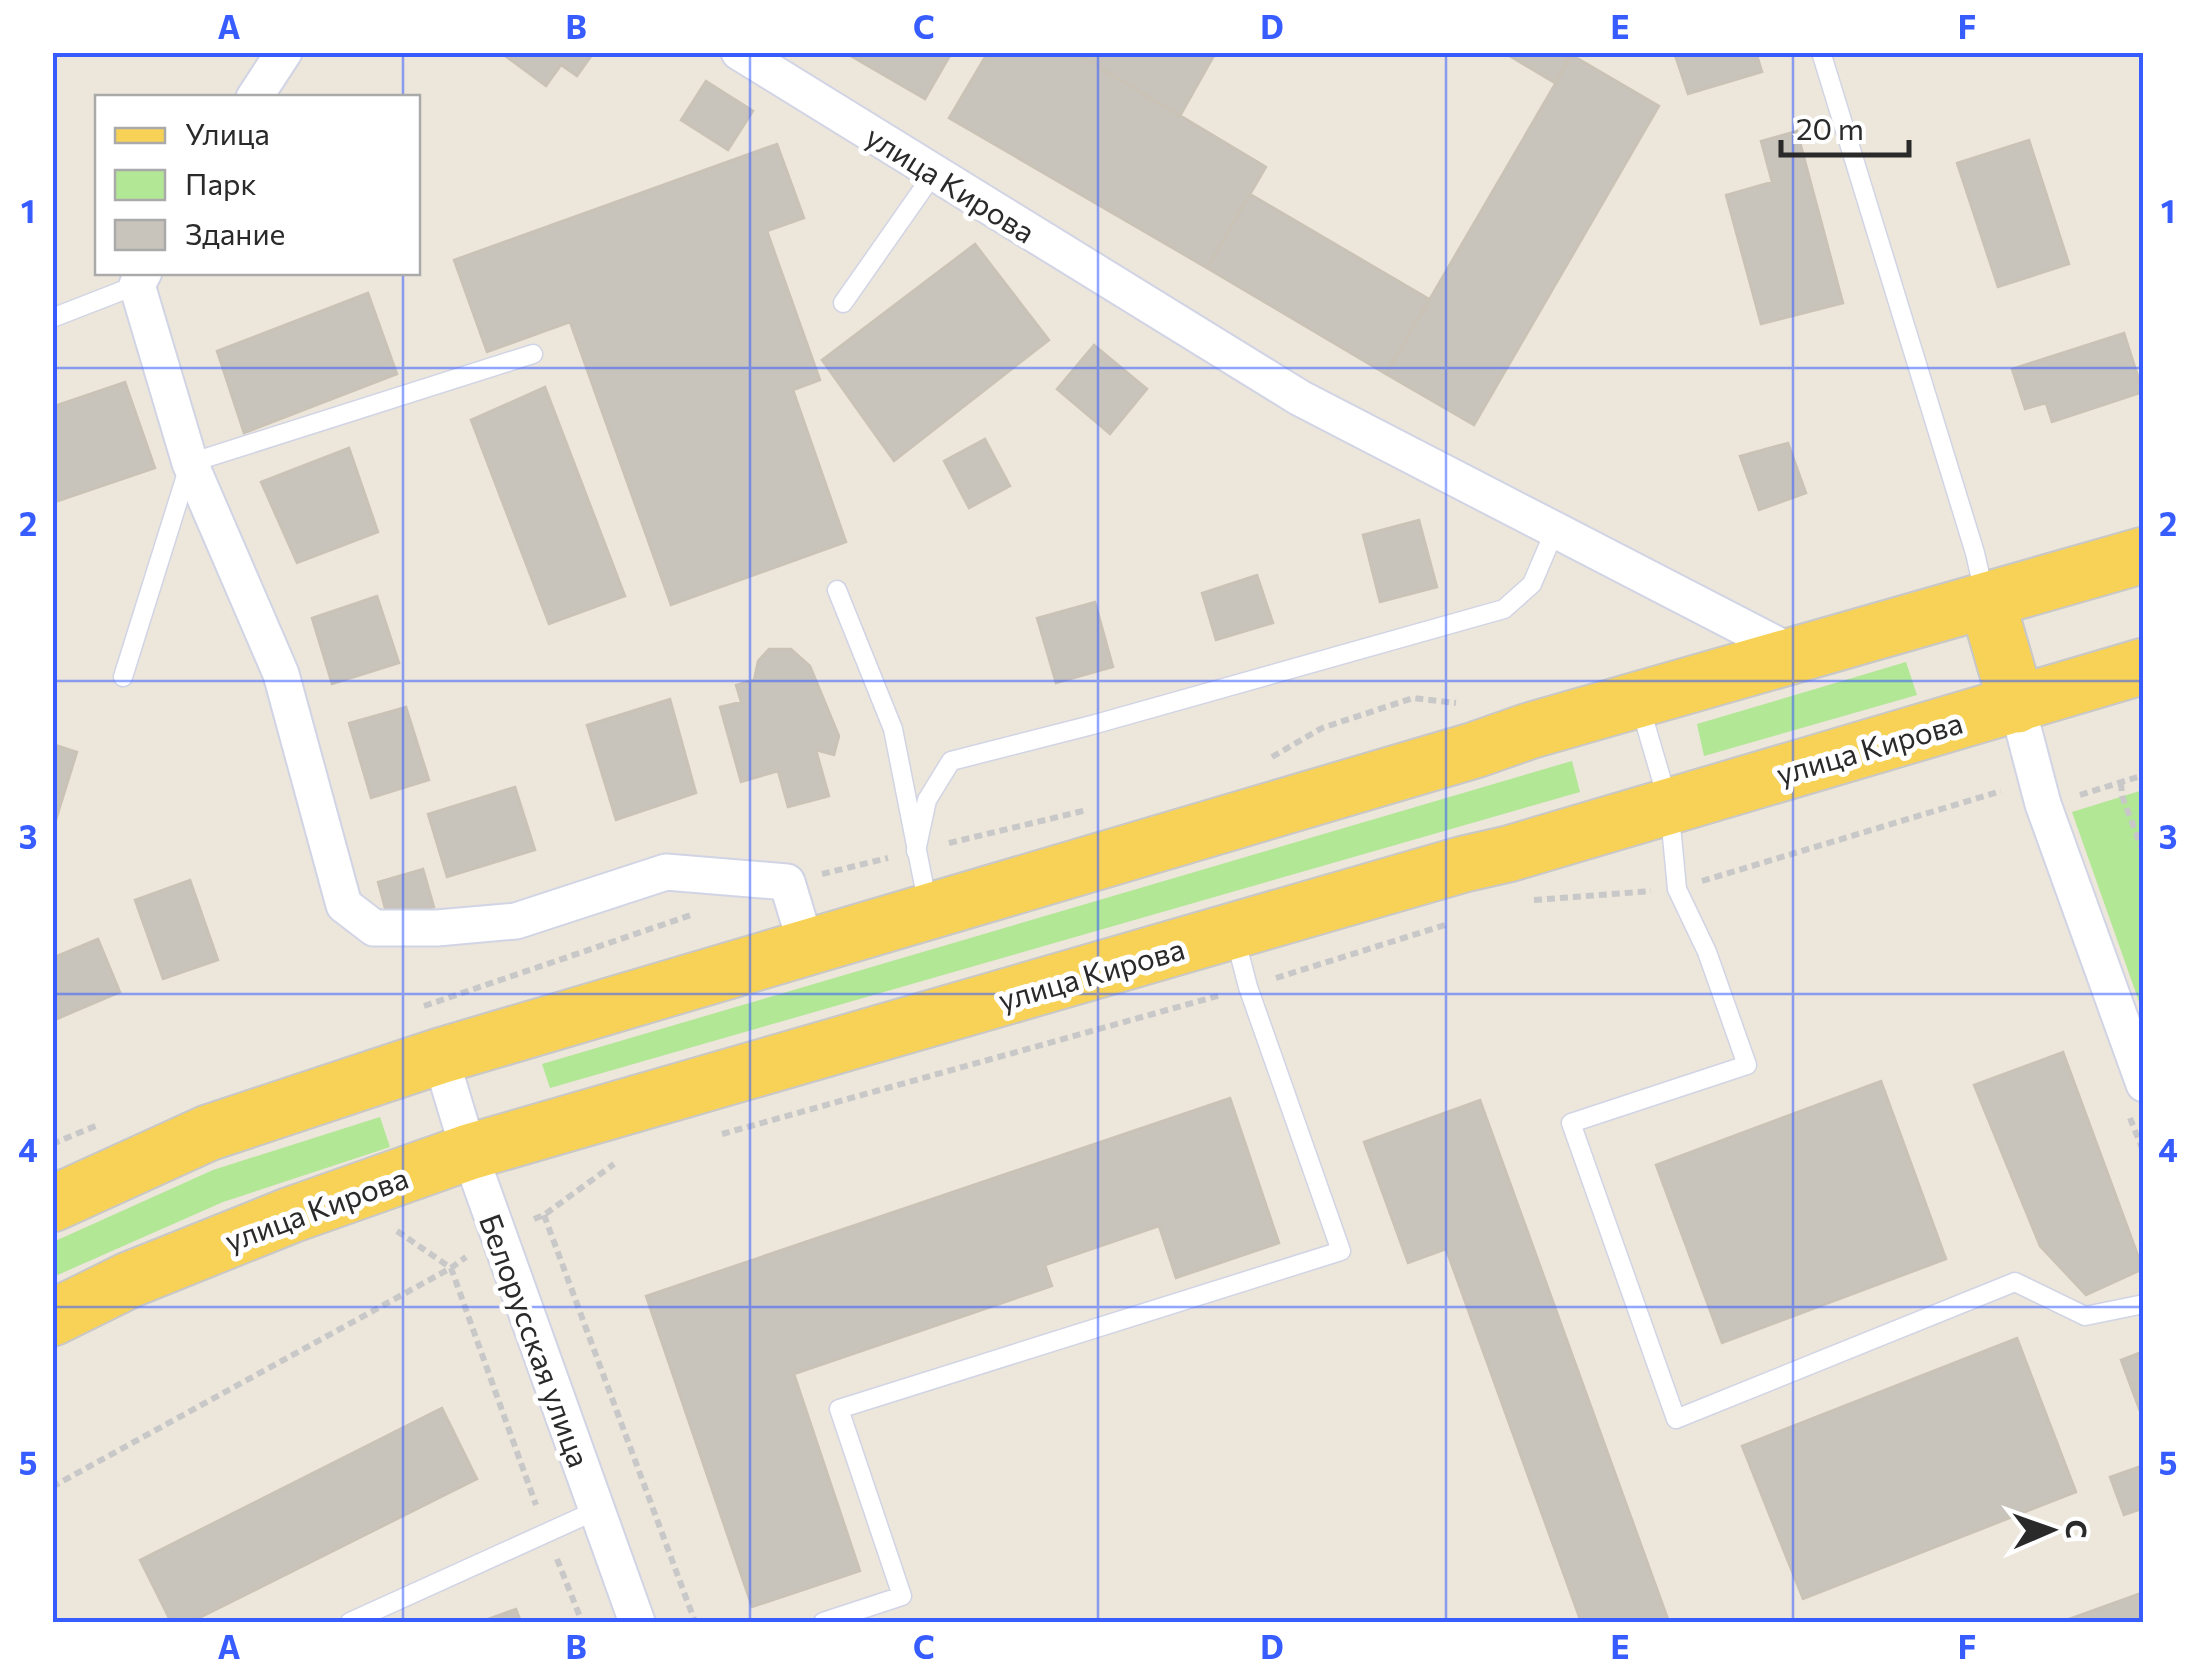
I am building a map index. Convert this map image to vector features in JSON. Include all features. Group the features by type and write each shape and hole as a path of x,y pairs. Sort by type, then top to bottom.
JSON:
{"main road":[{"path":"52,1204 208,1132 440,1056 1797,654 1986,601 2142,564"},
{"path":"1986,601 2017,704"},
{"name":"улица Кирова","path":"52,1318 129,1280 291,1214 469,1152 1508,854 2144,666"}],"street":[{"path":"256,95 284,52"},
{"name":"улица Кирова","path":"738,52 1300,398 1797,654"},
{"path":"140,279 190,462 281,674 344,905 374,928 437,928 516,920 666,872 787,882 807,948"},
{"path":"2017,704 2043,804 2144,1084"},
{"name":"Белорусская улица","path":"440,1056 469,1152 637,1622"}],"lane":[{"path":"1821,52 1975,553 1986,601"},
{"path":"843,303 934,173"},
{"path":"52,318 140,279"},
{"path":"123,677 190,462 534,354"},
{"path":"916,851 927,800 951,762 1504,609 1532,584 1555,530"},
{"path":"838,590 892,729 930,912"},
{"path":"1638,700 1669,805 1678,889 1707,952 1748,1065 1572,1123 1676,1418 2014,1282 2084,1316 2144,1304"},
{"path":"823,1622 902,1596 839,1409 1341,1251 1248,987 1234,932"},
{"path":"350,1622 596,1510"}],"path":[{"path":"1508,854 1520,901 1678,889 2006,789 2043,804 2144,775"},
{"path":"2120,783 2144,854"},
{"path":"709,1138 1248,987 1448,924"},
{"path":"52,1487 450,1268 498,1235 544,1215 613,1164 632,1159"},
{"path":"544,1215 695,1622"},
{"path":"397,1231 450,1268 582,1622"}],"green space":[{"path":"1906,662 1917,695 1704,756 1697,724"},
{"path":"1572,761 1580,792 550,1088 542,1064"},
{"path":"2144,790 2143,1013 2072,812"},
{"path":"380,1117 390,1147 223,1202 53,1277 53,1242 213,1170"}],"building":[{"path":"500,52 594,52 577,76 561,65 546,86"},
{"path":"844,52 952,52 925,99"},
{"path":"988,52 1074,52 1266,167 1207,268 949,118"},
{"path":"1074,52 1216,52 1180,116"},
{"path":"1503,52 1573,52 1555,83"},
{"path":"1674,52 1756,52 1762,72 1688,94"},
{"path":"1572,55 1659,106 1474,425 1386,374"},
{"path":"706,81 753,111 728,150 681,120"},
{"path":"1797,131 1843,303 1761,324 1726,195 1772,182 1761,141"},
{"path":"2029,140 2069,264 1998,287 1957,163"},
{"path":"777,144 804,218 767,231 820,380 793,390 846,542 671,605 570,322 487,352 454,260"},
{"path":"1250,194 1429,299 1386,374 1207,268"},
{"path":"975,244 1049,340 894,461 822,360"},
{"path":"368,293 397,374 244,433 217,351"},
{"path":"2124,333 2143,392 2052,422 2046,403 2025,409 2012,369"},
{"path":"1094,345 1147,389 1110,434 1057,389"},
{"path":"125,382 155,468 52,503 52,407"},
{"path":"545,387 625,596 549,624 471,420"},
{"path":"985,439 1010,486 969,508 944,461"},
{"path":"1788,443 1806,493 1759,510 1740,456"},
{"path":"349,448 378,532 297,563 261,482"},
{"path":"1419,520 1437,587 1380,602 1363,535"},
{"path":"1257,575 1273,623 1216,640 1202,593"},
{"path":"377,596 399,663 332,684 312,618"},
{"path":"1095,602 1113,667 1056,683 1037,618"},
{"path":"769,649 791,649 810,666 839,736 834,755 816,750 829,796 788,807 778,771 741,782 720,707 741,702 736,685 754,680 758,661"},
{"path":"670,699 696,793 616,820 587,725"},
{"path":"406,707 429,780 371,798 349,723"},
{"path":"52,744 77,752 55,823 52,822"},
{"path":"515,787 535,850 447,877 428,814"},
{"path":"423,869 434,907 388,919 378,882"},
{"path":"190,880 218,960 163,979 135,900"},
{"path":"98,939 120,992 52,1021 52,958"},
{"path":"2063,1052 2143,1269 2086,1295 2040,1246 1974,1085"},
{"path":"1881,1081 1946,1259 1722,1343 1656,1165"},
{"path":"1230,1098 1279,1243 1176,1278 1159,1226 1045,1265 1052,1286 794,1374 860,1571 752,1607 646,1296"},
{"path":"1480,1100 1669,1622 1581,1622 1446,1249 1408,1263 1364,1142"},
{"path":"2017,1338 2076,1492 1803,1599 1742,1446"},
{"path":"2144,1351 2144,1422 2121,1360"},
{"path":"442,1408 477,1479 191,1622 171,1622 140,1560"},
{"path":"2144,1465 2144,1508 2124,1515 2110,1477"},
{"path":"2144,1592 2144,1622 2061,1622"},
{"path":"516,1609 521,1622 480,1622"}]}
